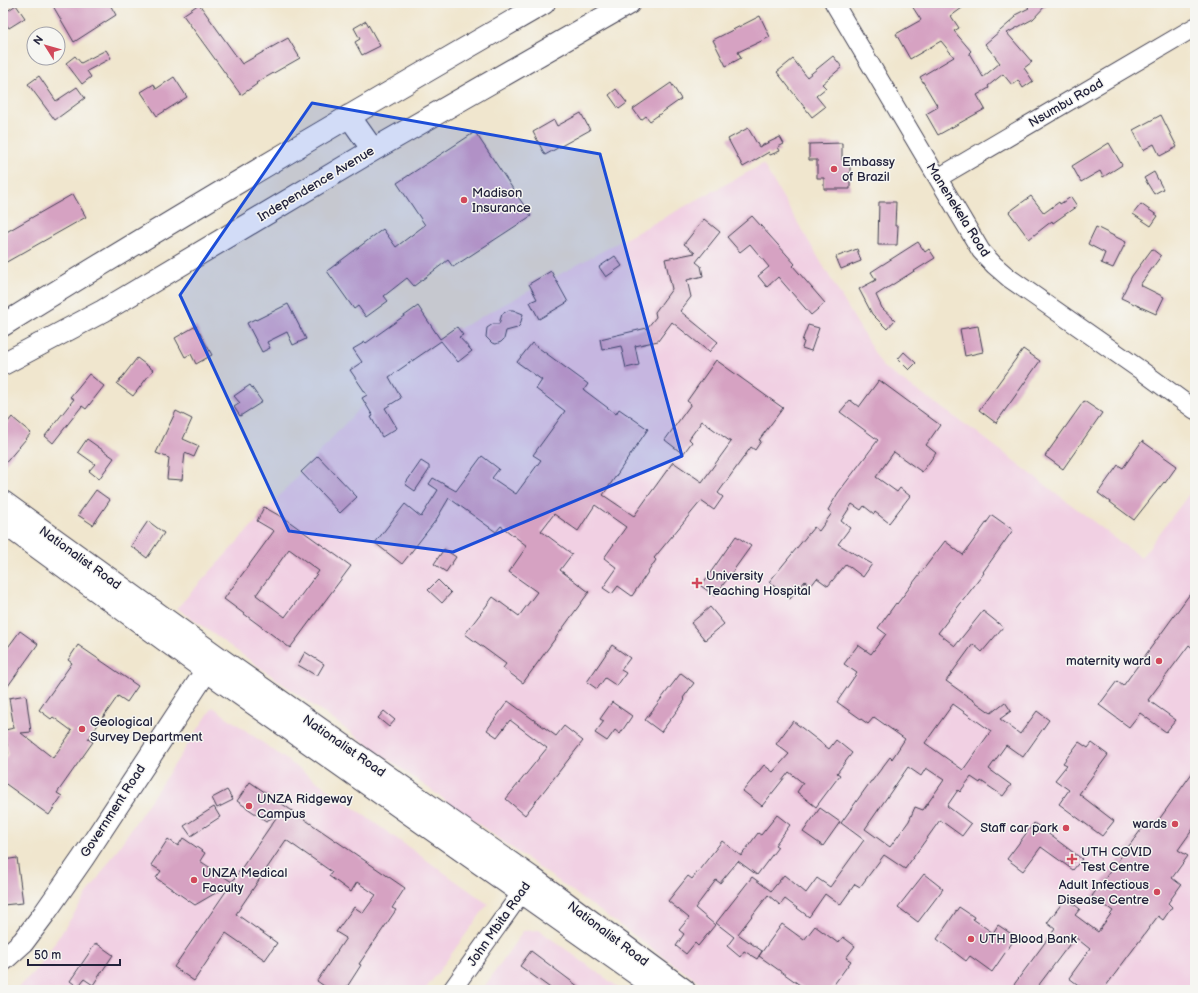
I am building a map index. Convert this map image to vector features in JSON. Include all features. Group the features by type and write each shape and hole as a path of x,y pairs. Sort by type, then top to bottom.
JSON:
{"main road":[{"path":"3,325 349,116 544,3"},
{"name":"Independence Avenue","path":"3,364 103,311 373,150 629,3"},
{"path":"349,116 373,150"},
{"name":"Nationalist Road","path":"3,502 211,663"},
{"name":"Nationalist Road","path":"3,522 211,663 527,885 684,990"},
{"name":"Government Road","path":"3,960 24,942 48,908 211,663"},
{"name":"Nationalist Road","path":"527,885 660,990"}],"street":[{"name":"Manenekela Road","path":"834,3 981,251 999,269 1026,291 1142,371 1195,410"},
{"name":"Nsumbu Road","path":"938,178 1195,28"},
{"name":"John Mbita Road","path":"452,990 527,885"}],"highlighted area":[{"path":"312,103 600,154 682,456 453,552 289,531 180,295"}],"shaded area":[{"name":"University Teaching Hospital","path":"763,164 883,367 979,434 1141,558 1195,486 1195,990 710,990 177,608 405,358"},
{"name":"UNZA Ridgeway Campus","path":"213,707 488,904 425,990 15,990 37,969"},
{"path":"539,930 622,990 482,990 523,931"}],"building":[{"path":"58,3 109,3 116,15 74,42 53,6"},
{"path":"910,3 969,3 951,16 959,28 954,31 971,51 969,53 983,77 1000,63 985,44 1016,17 1015,15 1029,8 1024,3 1048,3 1033,19 1007,33 1032,62 1024,68 1033,81 1023,88 1018,80 1012,85 1003,74 988,86 989,88 977,95 985,109 938,135 926,114 938,107 920,77 954,57 941,41 910,59 896,34 921,20"},
{"path":"199,4 242,64 288,38 300,58 256,83 257,84 241,95 183,15"},
{"path":"16,5 25,18 9,28 3,20 3,14"},
{"path":"760,16 770,37 738,52 741,58 726,66 713,40"},
{"path":"366,21 380,46 362,55 355,42 360,39 354,28"},
{"path":"106,50 111,58 87,71 91,77 82,84 66,63 75,56 81,63"},
{"path":"833,56 842,67 822,84 826,88 816,96 825,107 812,117 777,72 793,59 807,77"},
{"path":"39,76 56,101 77,87 85,98 55,120 28,84"},
{"path":"174,77 187,97 157,116 141,92 154,84 156,89"},
{"path":"671,83 681,99 650,121 646,116 641,120 633,109"},
{"path":"616,89 627,103 619,109 609,95"},
{"path":"581,113 590,130 545,155 533,132 554,120 557,126"},
{"path":"1161,115 1177,147 1160,156 1154,144 1143,150 1133,130"},
{"path":"748,128 759,147 780,137 784,144 778,147 780,151 770,155 769,152 743,167 728,139"},
{"name":"Madison Insurance","path":"475,132 531,216 453,267 448,260 414,286 407,278 384,296 388,301 366,317 358,306 354,309 327,271 383,229 396,247 425,225 397,183"},
{"name":"Embassy of Brazil","path":"842,143 842,160 850,160 850,189 824,189 824,178 817,178 817,160 809,160 809,144"},
{"path":"1109,143 1122,165 1103,177 1100,171 1081,182 1072,166"},
{"path":"1154,172 1163,189 1154,194 1144,178"},
{"path":"73,194 86,217 3,264 3,234"},
{"path":"1031,196 1044,213 1059,202 1060,204 1071,197 1077,206 1053,223 1052,221 1029,239 1009,212"},
{"path":"879,202 896,202 895,226 898,226 897,245 878,245"},
{"path":"1141,204 1158,216 1151,226 1133,214"},
{"path":"752,216 795,264 793,266 825,303 811,315 778,277 767,287 758,276 769,267 750,244 740,252 727,237"},
{"path":"704,219 720,232 696,262 701,266 703,276 687,280 691,297 680,311 718,342 709,352 672,322 658,341 635,346 639,365 626,368 621,346 602,350 600,339 647,328 656,317 655,312 672,289 665,259 695,253 684,244"},
{"path":"1096,227 1126,242 1113,268 1101,263 1105,253 1088,244"},
{"path":"918,242 925,252 929,249 935,258 876,295 882,308 895,320 887,329 872,314 859,289 876,280 871,272"},
{"path":"857,249 861,261 841,269 836,257"},
{"path":"1152,249 1161,256 1140,285 1164,297 1156,314 1121,298 1132,276"},
{"path":"615,256 622,266 606,277 599,267"},
{"path":"551,271 568,302 539,319 530,302 537,299 529,284"},
{"path":"288,304 306,339 293,345 287,332 267,342 270,348 262,352 247,323"},
{"path":"418,306 440,339 457,327 463,335 459,337 472,351 458,362 441,341 389,377 401,398 385,408 397,428 382,437 371,417 373,416 362,398 367,395 350,370 362,362 353,349 365,342 366,343"},
{"path":"509,310 523,314 520,325 517,328 506,331 504,339 501,342 496,344 492,343 486,337 487,328 493,324 499,324 502,314"},
{"path":"808,325 819,328 811,351 802,348 804,342 802,341"},
{"path":"196,326 212,355 196,364 191,354 185,357 175,338"},
{"path":"978,326 983,352 965,356 960,329"},
{"path":"532,343 588,384 584,390 616,414 619,409 648,429 603,495 634,516 673,462 702,482 731,442 702,421 689,439 692,442 683,454 665,440 691,404 687,401 716,360 783,408 759,440 761,441 755,450 751,447 718,493 723,497 714,510 701,501 654,558 656,560 632,596 618,586 612,594 603,588 617,568 604,558 626,527 595,505 578,531 554,514 541,531 572,554 560,570 589,592 523,683 503,668 506,664 465,634 493,597 519,616 537,592 509,572 527,546 501,526 496,532 449,498 436,520 402,564 375,543 405,504 421,517 438,490 429,484 433,478 456,491 482,456 499,469 492,478 516,494 541,460 533,455 565,411 536,389 542,380 517,362"},
{"path":"1023,349 1040,361 996,423 979,410"},
{"path":"904,352 916,363 909,370 898,359"},
{"path":"137,358 153,370 133,396 117,384"},
{"path":"89,374 104,386 86,409 82,406 53,443 45,436 74,399 70,397"},
{"path":"879,380 940,425 926,445 936,453 922,472 894,452 876,477 897,492 900,488 910,496 889,523 875,512 874,514 864,506 861,510 852,504 841,521 850,528 838,544 872,564 863,577 846,564 828,586 817,578 811,586 805,581 790,599 769,582 814,527 819,531 832,513 828,510 838,493 878,440 840,412 850,400 859,407"},
{"path":"250,385 262,402 240,416 234,407 240,403 234,396"},
{"path":"1084,401 1102,413 1063,469 1045,456"},
{"path":"176,411 192,419 183,439 199,446 194,457 185,453 182,480 167,479 169,458 156,453"},
{"path":"12,417 31,433 3,466 3,428"},
{"path":"87,439 114,458 99,479 89,471 95,464 78,452"},
{"path":"1142,441 1177,466 1165,483 1164,482 1134,520 1098,493 1118,465 1123,468"},
{"path":"318,456 357,497 340,513 301,472"},
{"path":"421,461 429,466 429,470 415,491 405,484"},
{"path":"96,490 110,500 93,525 78,515"},
{"path":"264,507 287,520 351,566 290,648 224,599 274,531 257,521","holes":["289,549 319,571 285,617 256,595"]},
{"path":"992,515 1013,530 983,572 984,573 938,633 955,646 983,611 1003,627 982,652 973,644 946,681 991,713 1005,702 1011,711 1000,719 1020,734 1037,711 1049,720 1023,757 1006,745 989,769 1011,785 1003,796 981,781 980,783 971,777 960,792 958,790 947,806 971,824 962,836 940,820 905,869 884,855 860,887 855,884 840,905 825,894 809,917 785,899 780,905 768,895 738,934 762,951 757,959 744,951 740,957 727,946 734,937 716,923 752,877 771,891 784,875 806,893 817,878 830,887 864,840 841,823 890,757 892,759 905,739 874,717 868,724 837,702 857,673 844,664 858,645 871,654 886,634 878,628 945,541 963,555","holes":["953,704 991,731 963,770 925,743","908,767 921,776 926,768 944,780 923,810 915,807 909,821 890,847 865,829"]},
{"path":"148,521 164,533 147,558 131,546"},
{"path":"736,536 751,546 715,596 701,586"},
{"path":"444,549 456,557 446,572 434,564"},
{"path":"438,580 451,593 442,603 428,590"},
{"name":"maternity ward","path":"1195,587 1195,650 1189,645 1148,700 1176,720 1166,732 1140,713 1129,727 1099,705 1117,681 1123,686"},
{"path":"710,607 724,624 705,640 691,623"},
{"path":"20,631 38,644 3,693 3,654"},
{"name":"Geological Survey Department","path":"78,645 138,686 127,702 118,696 88,739 93,742 57,793 62,796 49,815 3,782 3,762 8,754 5,730 14,728 9,698 26,695 31,732 21,733 53,758 72,731 53,717 51,719 39,710 72,663 68,660"},
{"path":"612,645 630,658 621,670 626,673 617,686 605,678 597,689 587,682"},
{"path":"305,652 324,664 317,676 298,665"},
{"path":"681,673 694,683 683,698 685,700 661,732 645,720"},
{"path":"508,701 556,736 564,726 583,741 525,815 506,799 547,748 510,720 497,737 487,730"},
{"path":"612,702 632,716 620,734 615,730 607,741 595,733 604,721 600,719"},
{"path":"384,711 395,720 389,727 378,718"},
{"path":"793,721 829,749 836,740 852,753 837,773 840,775 816,807 797,792 803,783 789,772 762,806 743,791 764,765 773,772 789,754 776,744"},
{"path":"1079,742 1088,748 1092,743 1108,755 1079,794 1114,821 1102,836 1059,804 1069,790 1055,780 1067,765 1063,763"},
{"path":"1195,769 1195,826 1178,850 1188,856 1172,878 1181,885 1168,903 1172,907 1163,920 1158,916 1103,990 1085,990 1069,978 1090,949 1075,937 1035,990 1010,990 1055,929 1047,923 1066,898 1080,909 1075,915 1098,932 1113,911 1092,896 1146,823 1153,828"},
{"name":"UNZA Medical Faculty","path":"250,782 405,888 392,908 396,910 359,964 361,965 345,990 330,990 317,981 346,938 336,932 354,907 363,913 376,895 357,882 351,892 329,876 332,872 286,840 236,914 277,943 265,960 226,933 194,981 174,967 231,884 195,905 156,878 161,871 151,865 168,839 178,846 183,838 205,853 200,861 232,882 278,815 266,821 237,801"},
{"path":"227,790 233,800 217,808 212,798"},
{"path":"214,807 220,817 191,836 184,826"},
{"path":"820,808 840,822 823,846 803,832"},
{"path":"777,815 790,825 775,845 778,847 757,875 738,861 720,883 716,880 695,908 715,925 698,946 695,943 686,954 676,946 684,934 679,930 689,918 668,901 688,876 692,879 722,841 741,856 758,833 761,835"},
{"path":"1034,823 1082,859 1073,870 1041,847 1023,871 1007,859"},
{"path":"17,858 23,903 3,905 3,860"},
{"path":"924,874 943,889 918,922 898,907"},
{"name":"UTH Blood Bank","path":"959,907 993,933 998,925 1016,937 992,972 970,956 966,961 937,939"},
{"path":"782,924 804,940 815,926 838,943 843,937 855,946 846,958 851,961 830,990 807,990 759,956"},
{"path":"96,943 113,955 93,985 84,979 78,987 70,981"},
{"path":"531,951 583,990 553,990 520,966"}],"place":[{"name":"Embassy of Brazil","path":"834,169"},
{"name":"Madison Insurance","path":"464,200"},
{"name":"University Teaching Hospital","path":"697,583"},
{"name":"maternity ward","path":"1159,661"},
{"name":"Geological Survey Department","path":"82,729"},
{"name":"UNZA Ridgeway Campus","path":"249,806"},
{"name":"wards","path":"1175,824"},
{"name":"Staff car park","path":"1066,828"},
{"name":"UTH COVID Test Centre","path":"1072,859"},
{"name":"UNZA Medical Faculty","path":"194,880"},
{"name":"Adult Infectious Disease Centre","path":"1157,892"},
{"name":"UTH Blood Bank","path":"971,939"}]}
